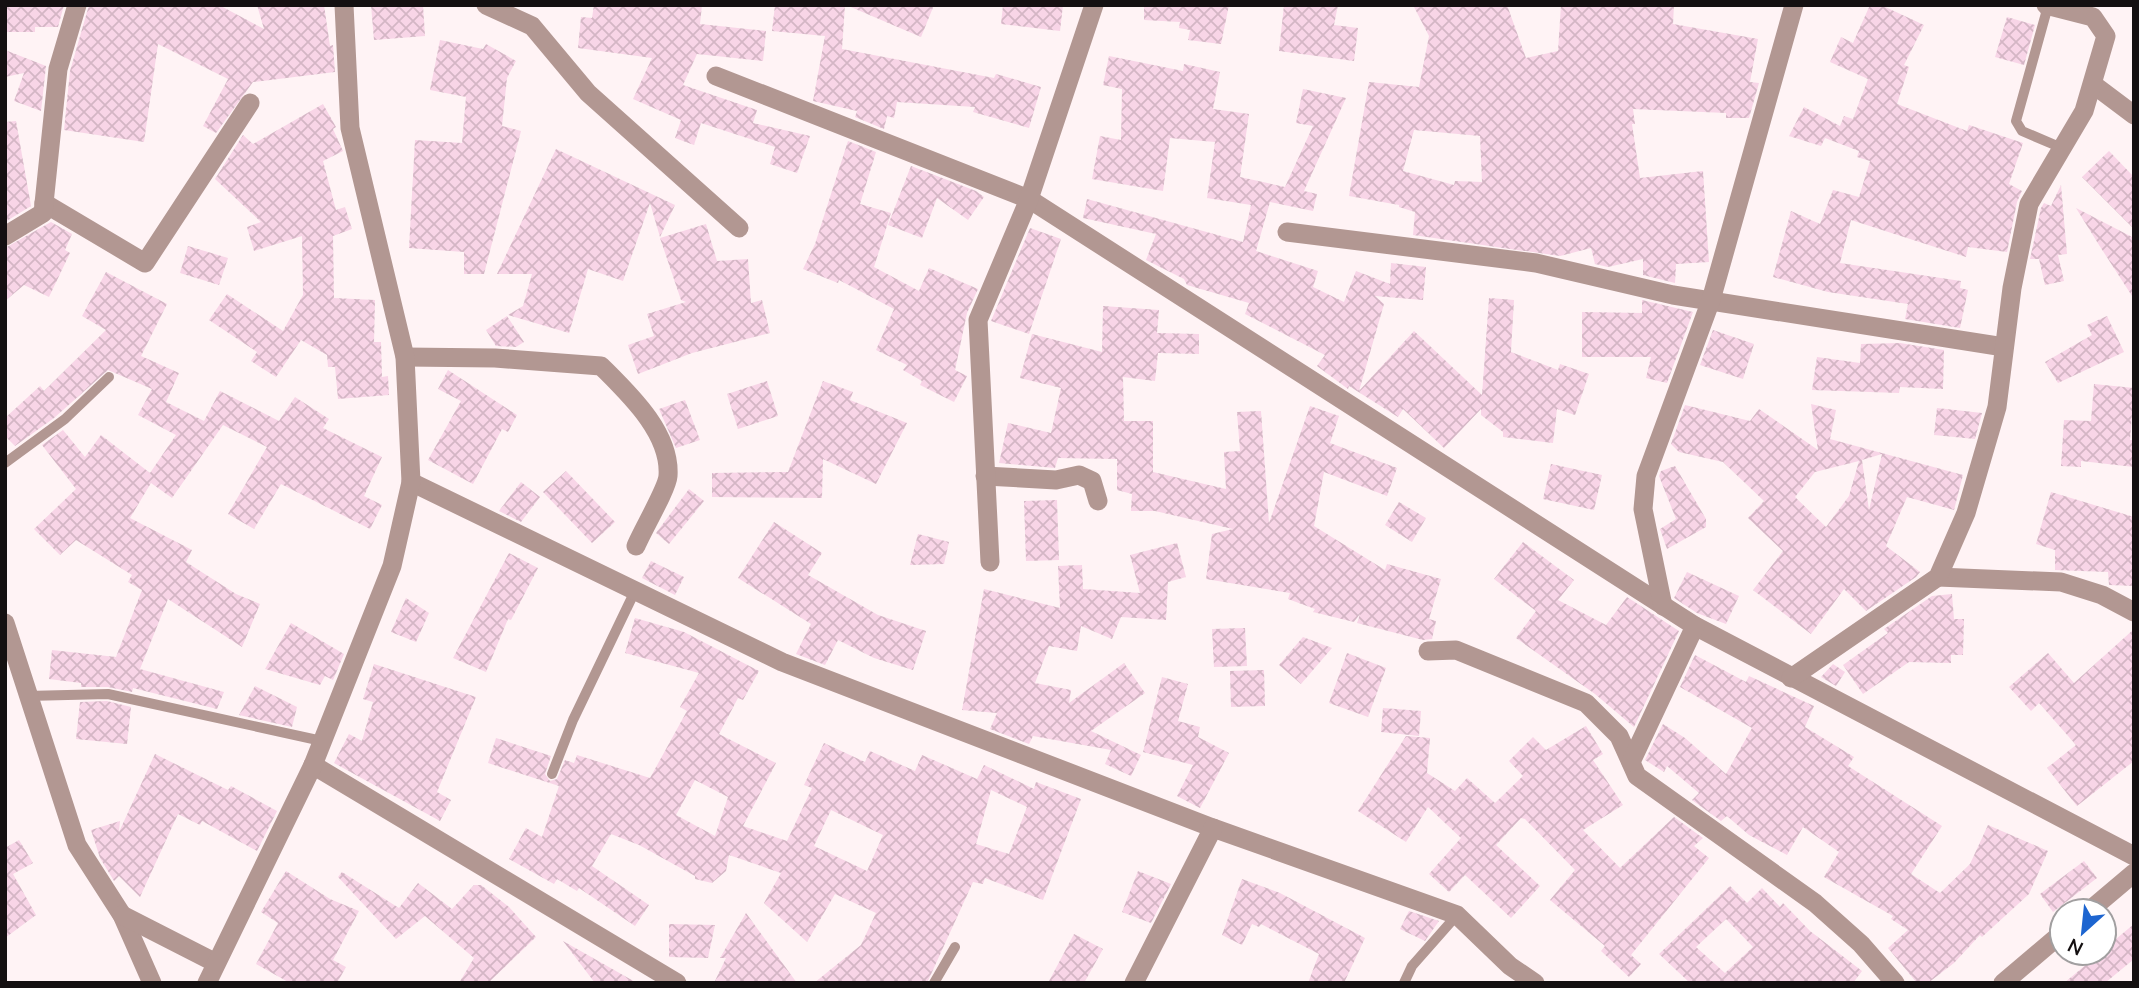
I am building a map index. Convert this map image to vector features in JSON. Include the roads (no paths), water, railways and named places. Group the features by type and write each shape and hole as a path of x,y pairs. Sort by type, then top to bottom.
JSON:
{"street":[{"path":"5,236 43,213 58,69 78,5"},
{"path":"207,983 313,765 392,566 411,482 405,357 350,128 344,5"},
{"path":"486,5 532,26 588,93 738,228"},
{"path":"990,562 978,320 1029,199 1094,5"},
{"path":"1663,606 1643,509 1646,476 1711,300 1794,5"},
{"path":"1791,678 1938,578 1966,513 1997,407 2004,348 2029,204 2084,111 2094,85 2106,36 2104,29 2093,17 2047,5"},
{"path":"716,76 1029,199 1695,626 2134,856"},
{"path":"2094,85 2134,115"},
{"path":"44,203 145,263 250,103"},
{"path":"1287,232 1536,263 1673,295 2004,348"},
{"path":"405,357 495,358 601,366 638,403 662,446 668,477 636,546"},
{"path":"985,476 1056,480 1079,475 1092,481 1098,501"},
{"path":"411,482 782,662 1213,828 1457,915 1510,966 1535,983"},
{"path":"1938,578 2062,582 2102,595 2134,612"},
{"path":"5,623 78,845 122,915 152,983"},
{"path":"1631,762 1695,626"},
{"path":"1428,651 1455,650 1586,703 1619,736 1637,776 1815,902 1861,944 1895,983"},
{"path":"313,765 677,983"},
{"path":"1134,983 1213,828"},
{"path":"2106,897 2134,873"},
{"path":"122,915 216,963"},
{"path":"2003,983 2048,945"}],"lane":[{"path":"2047,5 2016,121 2022,131 2062,148"},
{"path":"5,463 65,419 108,377"},
{"path":"552,774 573,720 635,591"},
{"path":"27,696 108,694 322,741"},
{"path":"1404,983 1412,966 1457,915"},
{"path":"934,983 955,947"}]}
